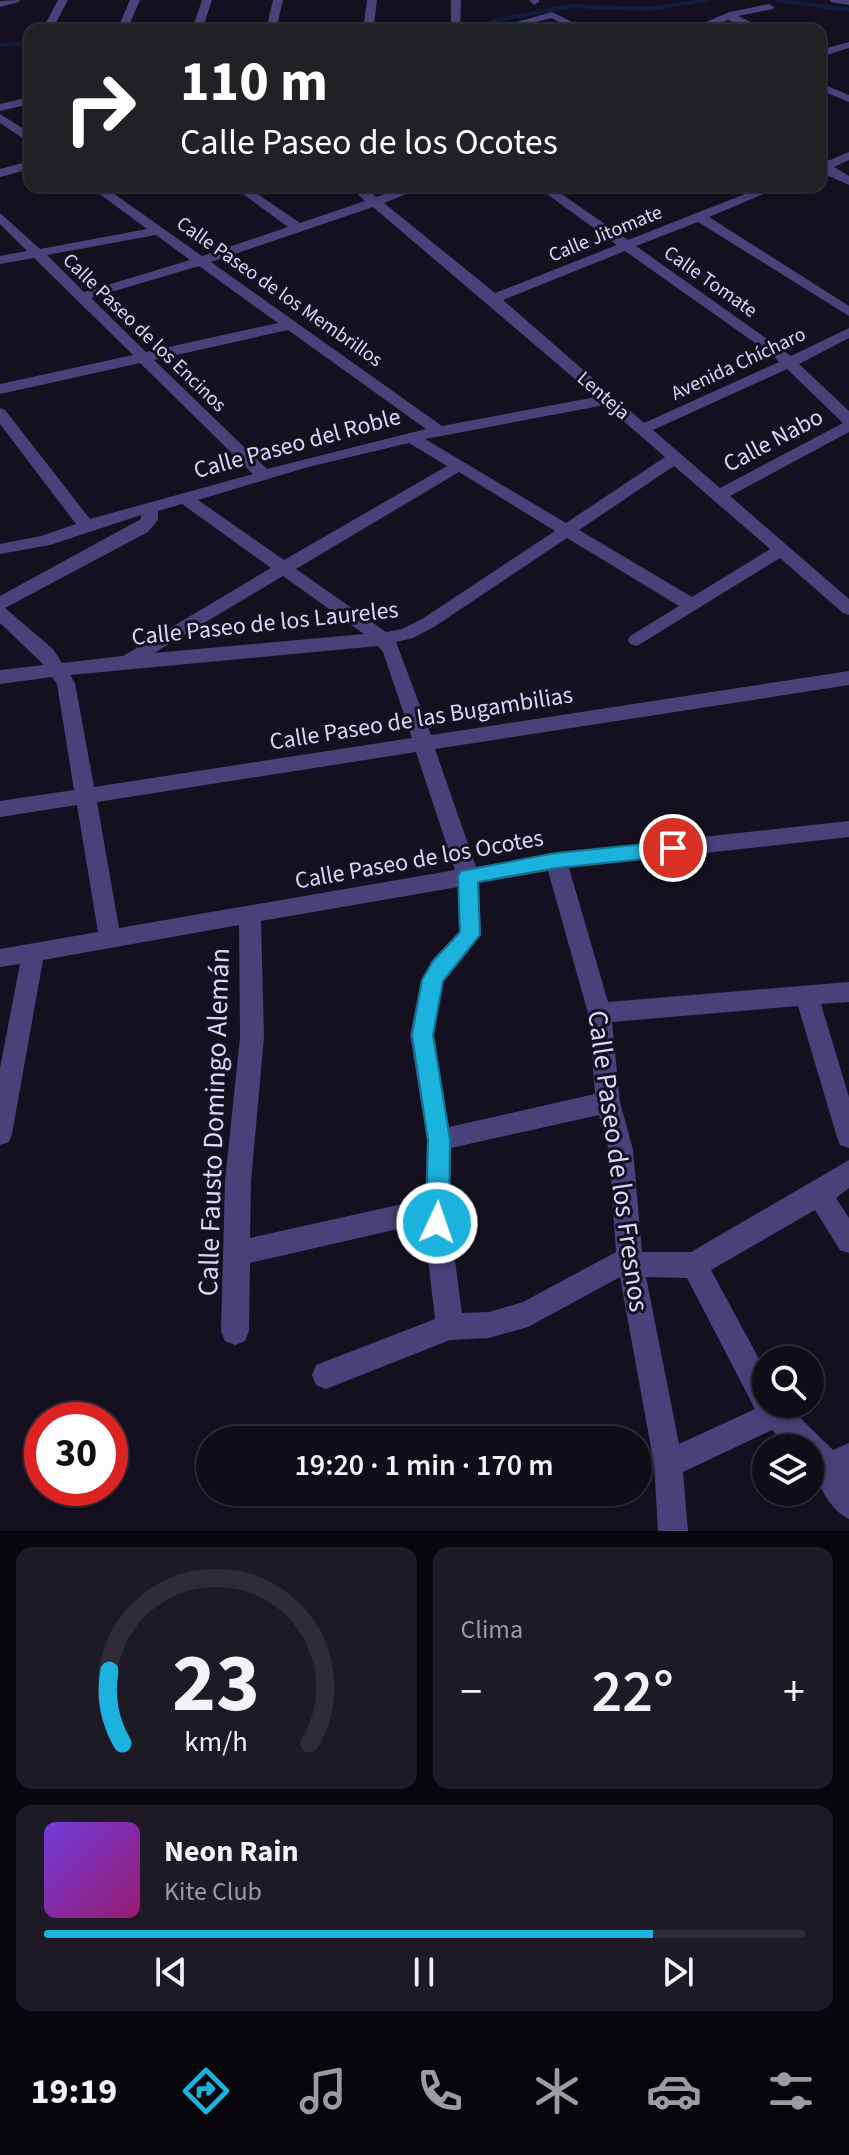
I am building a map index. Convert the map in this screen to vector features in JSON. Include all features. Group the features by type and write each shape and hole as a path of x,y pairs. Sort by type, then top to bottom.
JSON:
{"street":[{"path":"0,4 14,0"},
{"path":"50,24 63,0"},
{"path":"125,24 135,0"},
{"path":"199,24 207,0"},
{"path":"272,24 278,0"},
{"path":"369,24 372,0"},
{"path":"456,0 456,24"},
{"path":"835,0 849,2"},
{"path":"707,24 769,7"},
{"path":"517,24 552,15 571,24"},
{"path":"728,16 747,24"},
{"path":"826,52 849,45"},
{"path":"836,49 849,56"},
{"path":"826,89 849,99"},
{"path":"0,108 24,102"},
{"path":"0,118 24,135"},
{"path":"826,165 849,156"},
{"path":"0,173 24,167"},
{"path":"826,168 849,181"},
{"name":"Calle Paseo de los Membrillos","path":"110,192 158,231 439,431"},
{"path":"247,192 297,227"},
{"name":"Lenteja","path":"362,192 610,399 849,609"},
{"path":"81,297 201,261 403,192"},
{"name":"Calle Tomate","path":"550,192 791,362 849,423"},
{"name":"Calle Jitomate","path":"493,299 761,192"},
{"name":"Calle Paseo de los Encinos","path":"0,217 263,475"},
{"path":"699,217 849,312"},
{"path":"0,260 158,231"},
{"path":"0,389 290,325"},
{"name":"Avenida Chícharo","path":"643,429 791,362 849,332"},
{"name":"Calle Paseo del Roble","path":"0,549 56,538 86,525 411,437 610,399"},
{"path":"0,413 86,525"},
{"name":"Calle Nabo","path":"718,496 849,423"},
{"path":"411,437 693,606"},
{"name":"Calle Paseo de los Laureles","path":"0,677 124,662 383,639 407,634 569,531 675,458"},
{"path":"124,662 458,466"},
{"path":"186,499 383,639 392,650 468,876 470,935 432,980 422,1035 439,1140 438,1208 450,1327"},
{"path":"0,604 142,528 150,520 149,509"},
{"path":"637,640 781,550"},
{"path":"0,613 46,653 66,683 110,940"},
{"name":"Calle Paseo de las Bugambilias","path":"0,809 83,793 426,745 849,678"},
{"name":"Calle Paseo de los Ocotes","path":"0,958 556,861 849,829"},
{"name":"Calle Paseo de los Fresnos","path":"556,861 600,1013 608,1102 621,1150 630,1261 668,1464 673,1531"},
{"name":"Calle Fausto Domingo Alemán","path":"235,1331 238,1181 252,1037 250,915"},
{"path":"0,1134 33,952"},
{"path":"600,1013 849,992"},
{"path":"807,997 849,1137"},
{"path":"439,1140 608,1102"},
{"path":"326,1375 450,1327 489,1325 528,1314 608,1268 630,1261 694,1265 819,1193 849,1172"},
{"path":"819,1193 849,1241"},
{"path":"236,1254 438,1208"},
{"path":"694,1265 752,1373"},
{"path":"668,1464 752,1416"},
{"path":"782,1418 813,1448 838,1463 849,1504"}],"waterway":[{"path":"488,24 570,6 646,9 708,0"},
{"path":"777,0 849,10"},
{"path":"0,45 24,43"}],"route":[{"path":"437,1223 439,1140 422,1035 432,980 470,935 468,876 556,861 673,848"}]}
